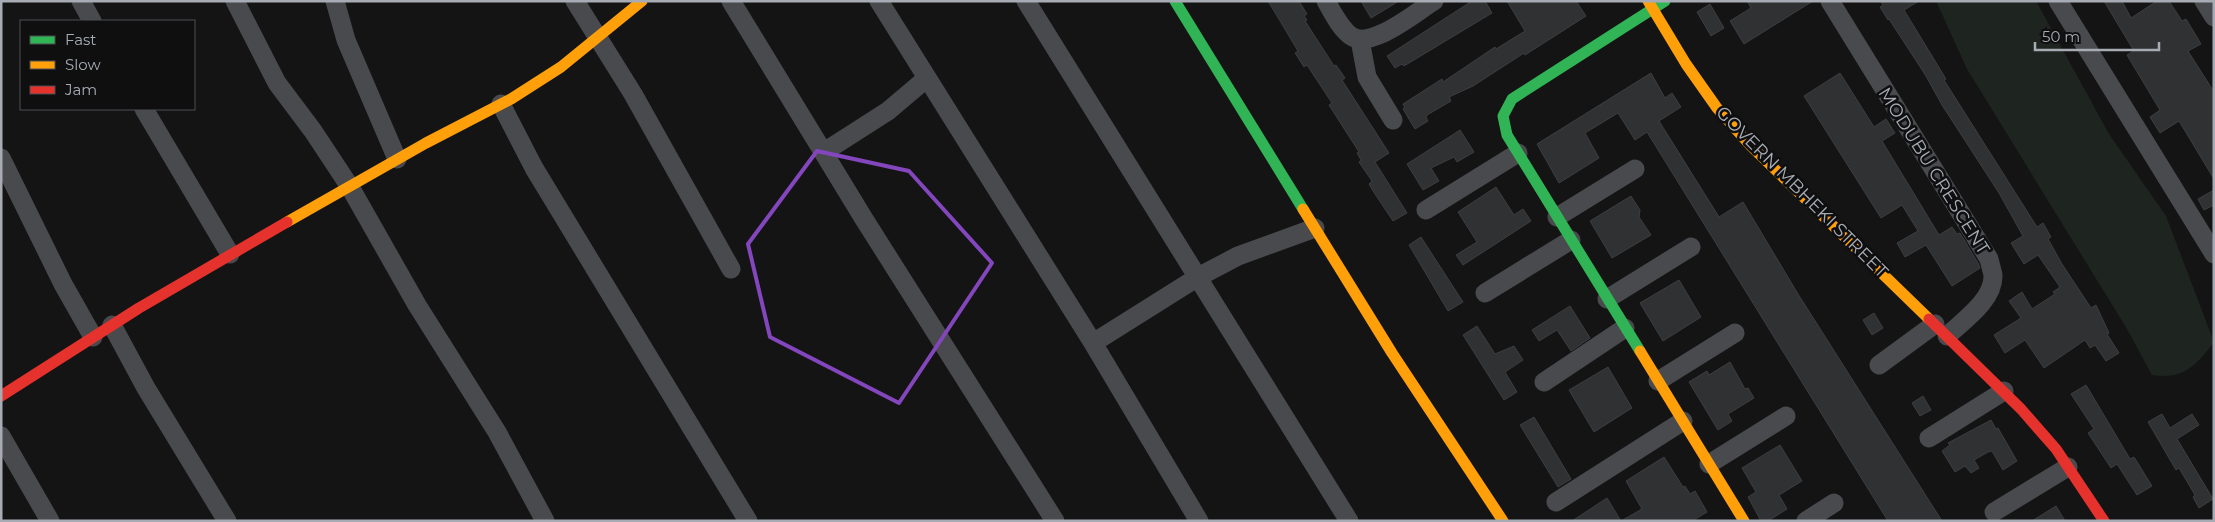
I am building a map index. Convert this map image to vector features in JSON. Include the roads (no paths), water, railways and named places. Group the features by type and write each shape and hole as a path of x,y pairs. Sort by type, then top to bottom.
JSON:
{"street":[{"path":"235,1 277,83 313,131 350,187 417,305 498,432 545,521"},
{"path":"334,1 346,40 397,160"},
{"path":"575,1 633,94 731,269"},
{"path":"1,396 112,325 230,254 501,104 561,67 598,39 642,1"},
{"path":"731,1 864,219 1055,521"},
{"path":"879,1 1093,343 1199,521"},
{"path":"1026,1 1349,521"},
{"path":"1175,1 1256,136 1392,354 1503,521"},
{"path":"1326,1 1344,29 1352,37 1360,40 1380,36 1434,1"},
{"path":"1664,1 1650,5 1512,99 1502,114 1502,124 1709,464 1737,518"},
{"name":"MODUBU CRESCENT","path":"1830,1 1989,259 1993,275 1990,291 1978,306 1941,330"},
{"path":"2058,1 2214,254"},
{"path":"2204,1 2214,17"},
{"name":"GOVERN MBHEKI STREET","path":"1650,5 1686,64 1717,108 1751,146 2004,391 2056,449 2104,521"},
{"path":"1360,40 1367,77 1393,120"},
{"path":"824,152 888,111 927,78"},
{"path":"501,104 539,176 748,521"},
{"path":"145,110 230,254"},
{"path":"1426,210 1518,153"},
{"path":"1,158 64,284 93,337"},
{"path":"1557,217 1635,169"},
{"path":"1093,343 1198,277 1238,256 1315,228"},
{"path":"1485,293 1571,240"},
{"path":"1607,299 1691,248"},
{"path":"112,325 146,388 226,521"},
{"path":"1544,382 1625,328"},
{"path":"1880,365 1941,330"},
{"path":"1658,381 1735,333"},
{"path":"1929,438 2004,391"},
{"path":"1709,464 1786,416"},
{"path":"1556,502 1683,421"},
{"path":"1,436 50,521"},
{"path":"1994,512 2068,466"},
{"path":"1806,521 1834,503"}]}
